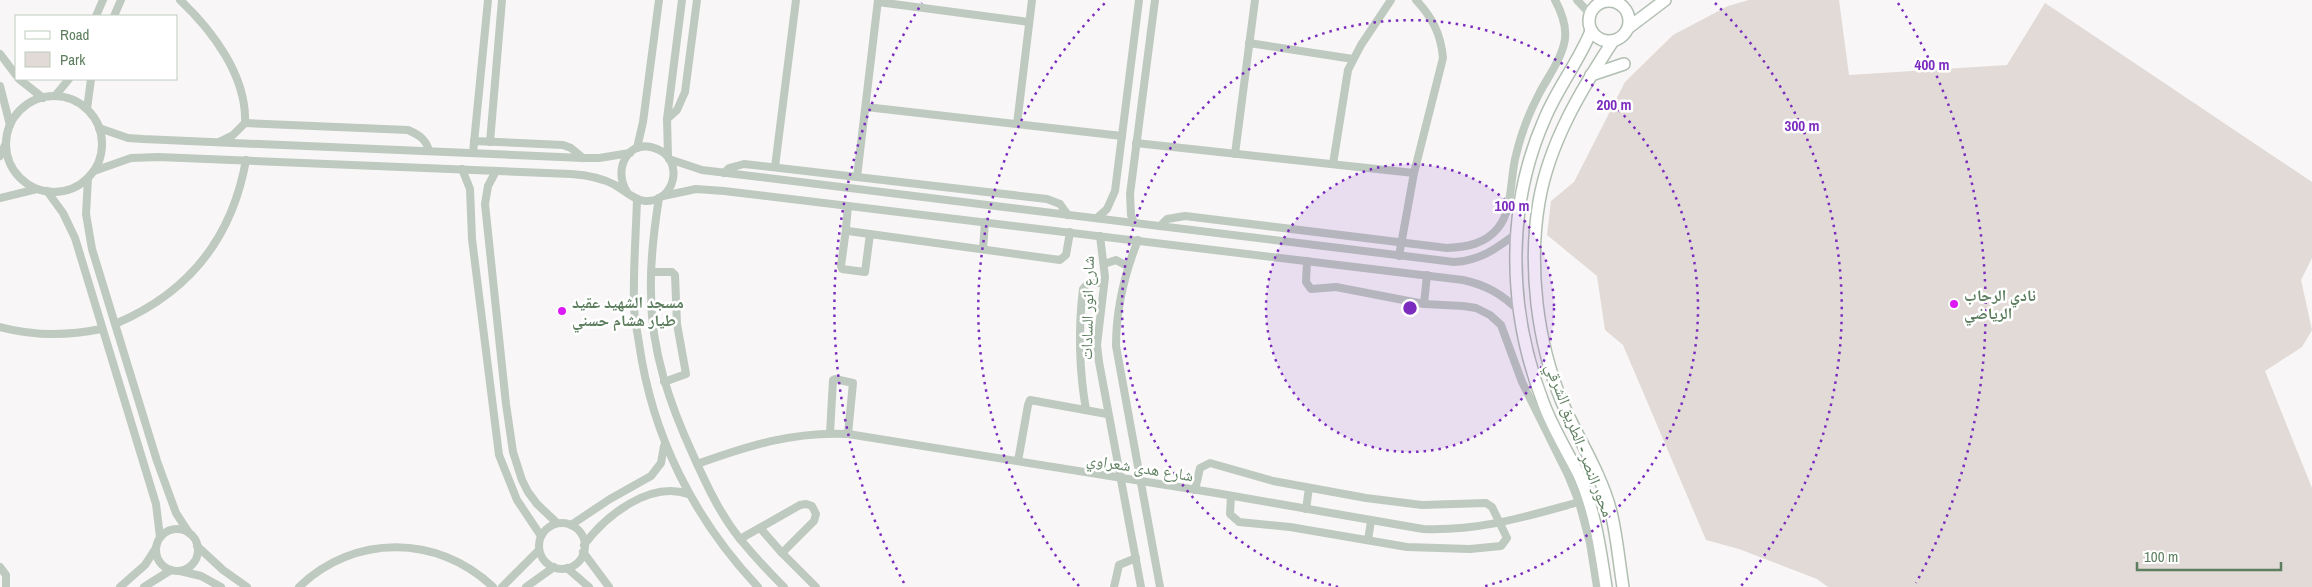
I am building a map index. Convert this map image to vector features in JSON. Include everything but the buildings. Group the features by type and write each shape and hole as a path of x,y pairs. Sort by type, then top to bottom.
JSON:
{"street":[{"path":"96,15 103,0"},
{"path":"114,15 121,0"},
{"path":"180,0 211,33 226,58 239,86 246,113 245,123 233,135 217,142"},
{"path":"473,153 488,0"},
{"path":"490,142 502,0"},
{"path":"637,148 643,122 659,0"},
{"path":"682,0 667,119 668,157 674,173 673,182 661,197 653,240 652,316 664,382 676,419 710,494 740,539 784,587"},
{"path":"667,119 677,110 685,92 697,0"},
{"path":"775,167 796,0"},
{"path":"1017,124 1032,0"},
{"path":"1097,218 1107,210 1112,200 1139,0"},
{"path":"1134,223 1130,205 1154,0"},
{"path":"1234,154 1255,0"},
{"path":"1333,164 1346,82 1353,59 1392,0"},
{"path":"1399,256 1414,173 1443,58 1442,44 1436,26 1416,0"},
{"path":"1160,226 1167,219 1185,216 1447,248 1471,246 1490,236 1504,219 1508,209 1514,163 1526,123 1538,94 1561,56 1565,42 1563,18 1555,0"},
{"path":"1577,0 1590,14"},
{"path":"1628,28 1630,22 1626,10 1614,1 1598,4 1590,14 1589,25 1591,31 1600,40 1613,42 1620,39 1628,28 1665,0"},
{"path":"857,177 878,1 1029,22"},
{"name":"محور النصر - الطريق الشرقي","path":"1591,31 1581,54 1556,96 1536,141 1524,186 1517,233 1515,278 1519,311 1539,406 1585,492 1596,525 1606,587"},
{"name":"محور النصر - الطريق الشرقي","path":"1613,42 1591,75 1567,120 1557,145 1539,202 1535,260 1541,329 1552,375 1562,402 1594,468 1611,512 1623,587"},
{"path":"1249,43 1353,59"},
{"path":"0,54 15,74"},
{"path":"1591,75 1624,64"},
{"path":"20,80 43,98"},
{"path":"55,96 68,80"},
{"path":"87,109 91,80"},
{"path":"0,86 10,125"},
{"path":"0,156 14,117 27,105 43,98 55,96 67,98 87,109 99,128 101,150 91,175 86,205 88,232 157,461 176,513 198,546 223,570 247,587"},
{"path":"866,107 1122,136"},
{"path":"245,123 408,130 418,134 426,142 429,151"},
{"path":"99,128 128,138 583,158 599,158 630,153"},
{"path":"6,141 14,170 27,183 37,189 46,191 62,191 76,187 91,175 118,161 144,157 586,175 602,179 637,199 645,201 685,190 708,189 1452,278 1479,283 1494,290 1519,311"},
{"path":"474,141 563,145 571,148 583,158"},
{"path":"1136,143 1414,173"},
{"path":"627,192 620,176 620,167 630,153 637,148 650,147 668,157 702,170 1454,262 1467,262 1485,256 1517,233"},
{"path":"116,324 136,316 167,296 204,261 231,214 239,193 246,160"},
{"path":"724,173 729,168 744,164 1047,200 1060,204 1068,215"},
{"path":"462,169 470,189 472,239 499,455 510,488 524,513 541,536"},
{"path":"496,170 488,186 484,204 513,452 522,480 536,504 557,523 572,525 579,531 584,548 609,587"},
{"path":"0,198 37,189"},
{"path":"46,191 63,213 75,238 156,504 160,538 156,548 145,565 120,587"},
{"path":"637,199 634,306 642,362 663,439 688,494 718,540 758,587"},
{"path":"848,206 840,266 842,269 865,272 870,234"},
{"path":"983,249 985,222"},
{"path":"846,230 1060,260 1066,255 1070,232"},
{"name":"شارع انور السادات","path":"1100,236 1104,264 1104,283 1097,345 1107,414 1122,478 1141,587"},
{"name":"شارع انور السادات","path":"1138,240 1128,266 1118,303 1116,346 1160,587"},
{"path":"1363,252 1364,268"},
{"path":"1104,264 1116,260 1128,266"},
{"path":"1306,261 1306,282 1311,289 1344,288 1424,304 1476,308 1490,315 1501,326 1522,382 1539,406 1579,502 1590,543 1597,587"},
{"path":"1452,278 1456,267 1454,262"},
{"path":"652,272 672,272 675,275 677,324 686,374 664,382"},
{"path":"1424,304 1427,275"},
{"path":"1086,410 1078,337 1083,289 1088,283 1104,283"},
{"path":"0,327 26,333 49,334 69,334 102,329"},
{"path":"830,433 833,380 835,379 853,383 848,434"},
{"path":"1018,461 1030,400 1107,414"},
{"name":"شارع هدى شعراوي","path":"697,464 743,447 774,439 800,434 830,433 848,434 1018,461 1423,529 1449,530 1501,524 1579,502"},
{"path":"572,525 610,498 655,473 663,458 663,439"},
{"path":"1195,490 1200,468 1210,463 1273,481 1422,505 1482,502 1492,507 1506,535 1506,542 1501,546 1485,548 1426,548 1290,527 1239,522 1230,514 1232,496"},
{"path":"1306,509 1309,488"},
{"path":"557,523 548,528 541,536 539,550 545,561 554,567 567,568 577,562 584,548 609,518 640,499 666,490 688,494"},
{"path":"740,539 803,504 809,504 814,508 816,514 814,520 782,554"},
{"path":"1368,540 1371,521"},
{"path":"760,528 782,554 816,587"},
{"path":"160,538 171,530 180,529 189,533"},
{"path":"180,571 192,565 196,559 198,546"},
{"path":"299,587 320,570 348,555 371,549 395,546 427,550 452,558 476,572 493,587"},
{"path":"156,548 161,564 170,570 201,576 221,587"},
{"path":"502,587 539,550"},
{"path":"1114,587 1120,565 1136,558"},
{"path":"0,567 6,575 6,587"},
{"path":"526,587 554,567"},
{"path":"567,568 589,587"},
{"path":"144,587 170,570"}],"green space":[{"name":"نادي الرحاب الرياضي","path":"1749,0 1839,0 1849,75 2007,65 2045,3 2312,182 2312,258 2301,280 2312,330 2302,347 2265,371 2312,488 2312,587 1828,587 1817,579 1739,549 1706,540 1623,345 1605,330 1597,276 1547,235 1551,201 1574,182 1625,82 1673,35 1728,6"}],"place":[{"name":"نادي الرحاب الرياضي","path":"1954,304"},
{"name":"مسجد الشهيد عقيد طيار هشام حسني","path":"562,311"}]}
